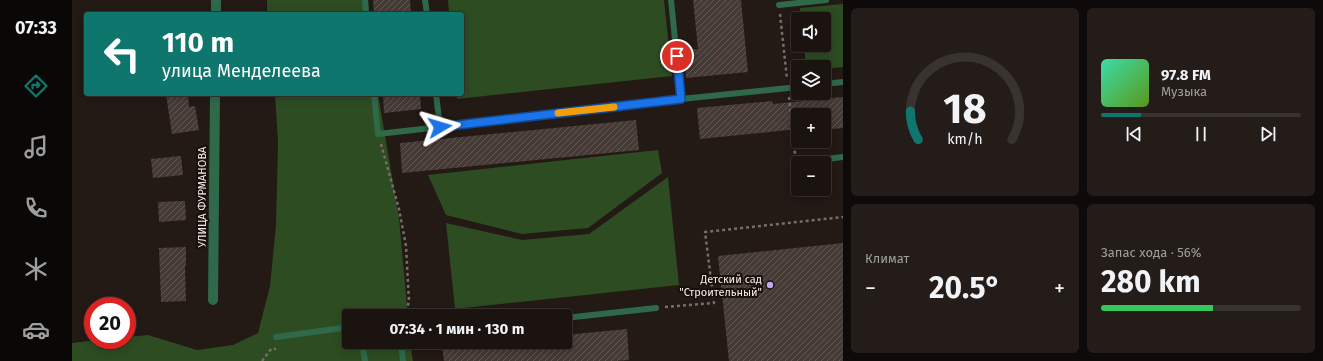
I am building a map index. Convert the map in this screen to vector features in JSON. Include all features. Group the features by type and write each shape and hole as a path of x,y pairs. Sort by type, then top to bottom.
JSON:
{"street":[{"path":"216,0 216,12"},
{"name":"УЛИЦА ФУРМАНОВА","path":"213,300 215,96"}],"lane":[{"path":"365,0 366,12"},
{"path":"425,0 427,12"},
{"path":"671,0 681,99"},
{"path":"779,5 826,0"},
{"path":"831,83 843,82"},
{"path":"374,96 378,134 681,99 791,88"},
{"path":"436,96 440,127"},
{"path":"831,159 843,157"},
{"path":"572,317 656,308"},
{"path":"276,337 342,328"},
{"path":"363,349 365,361"},
{"path":"402,349 403,361"}],"path":[{"path":"779,5 795,156"},
{"path":"378,134 399,209 406,246 409,301 407,309"},
{"path":"656,308 714,303 705,232 843,217"}],"green space":[{"path":"267,0 368,0 369,12 267,12"},
{"path":"448,0 664,0 672,76 457,99 457,96 464,96 464,12 449,12"},
{"path":"843,4 843,67 831,68 831,60 805,60 805,52 831,52 831,12 800,12 800,8"},
{"path":"275,96 378,96 399,218 407,309 342,309 342,349 411,349 413,361 72,361 72,343 84,342 84,349 136,349 136,336 148,335 197,350 233,345 258,333 270,286 276,225 278,142"},
{"path":"658,150 662,173 588,228 522,234 446,215 428,175"},
{"path":"668,177 679,285 455,309 446,223 522,240 589,234"}],"building":[{"path":"373,0 410,0 411,12 374,12"},
{"path":"693,0 741,0 748,72 686,78 683,50 698,49"},
{"path":"166,96 188,96 189,107 195,106 199,130 172,134"},
{"path":"383,96 420,96 421,109 384,113"},
{"path":"843,97 843,128 831,129 831,108 791,108 791,130 700,139 697,108 772,101 773,104 813,100 831,100 831,98"},
{"path":"636,120 639,150 402,173 400,143"},
{"path":"181,156 183,175 153,178 151,159"},
{"path":"185,201 186,220 159,222 158,202"},
{"path":"843,243 843,361 729,361 718,256"},
{"path":"186,247 186,301 161,302 159,248"},
{"path":"627,329 629,360 444,361 442,349 572,349 572,334"}],"slow traffic":[{"path":"558,113 614,107"}],"place":[{"name":"Детский сад \"Строительный\"","path":"770,285"}],"route":[{"path":"440,127 681,99 677,56"}]}
